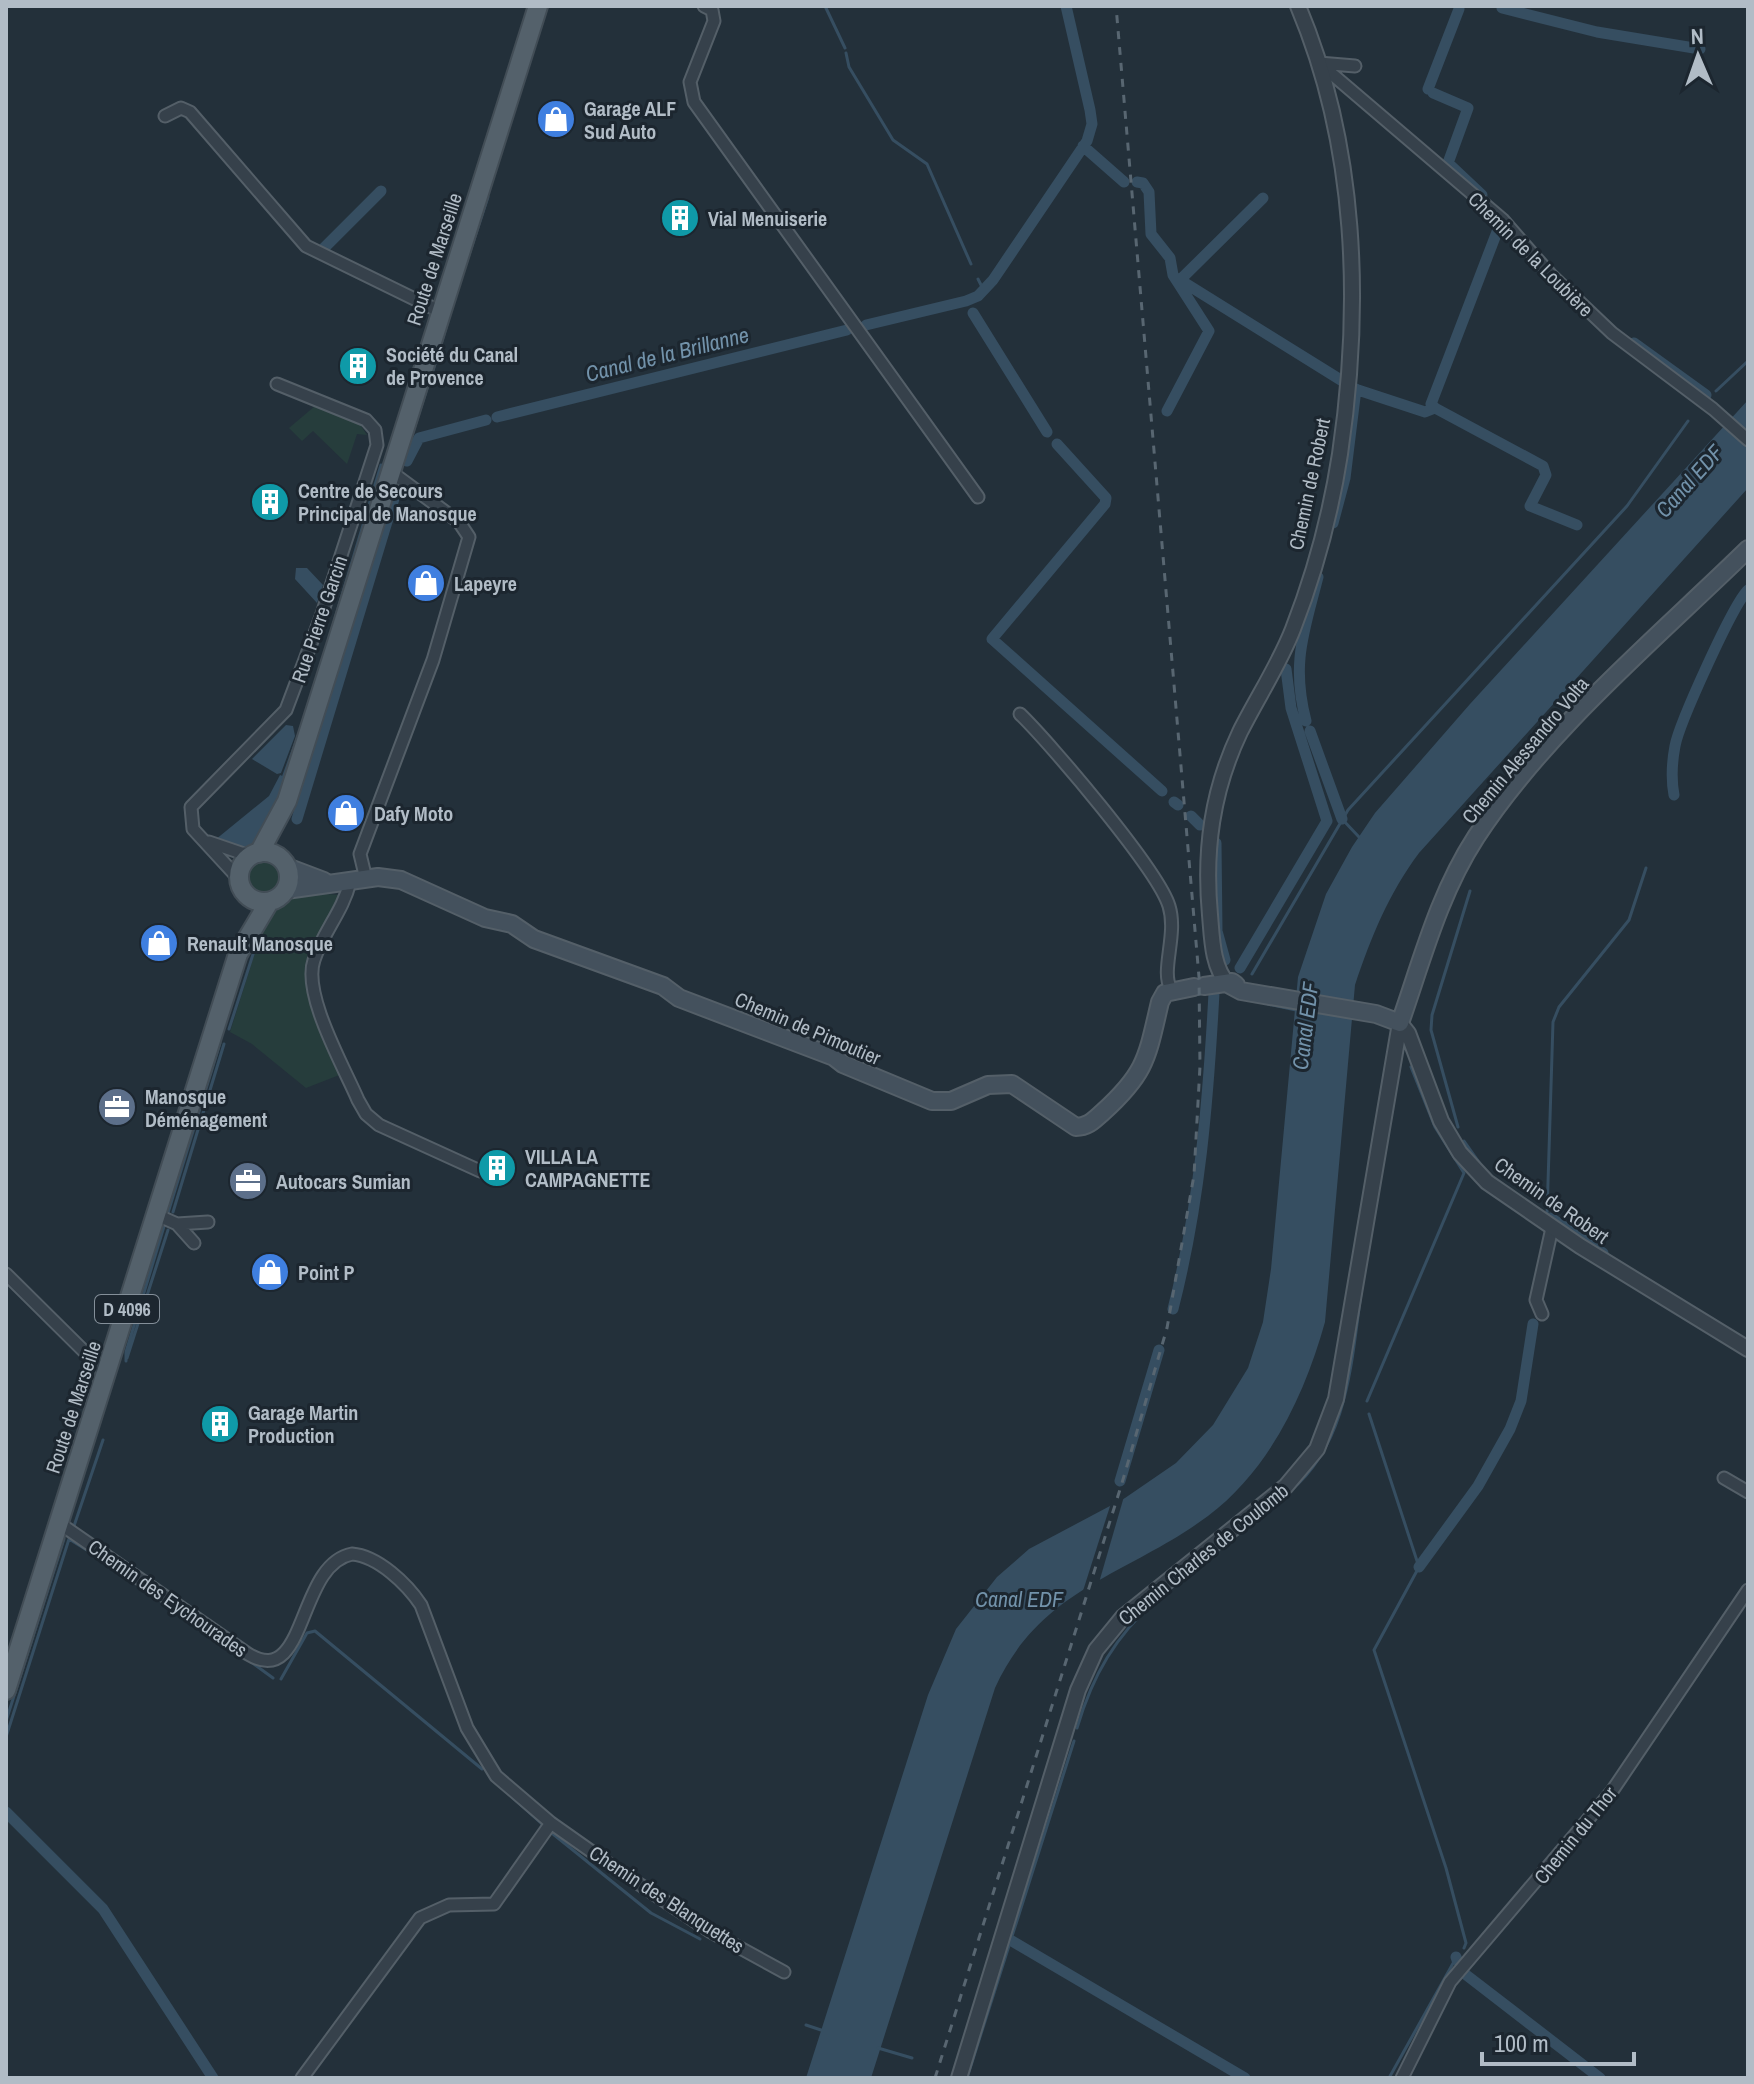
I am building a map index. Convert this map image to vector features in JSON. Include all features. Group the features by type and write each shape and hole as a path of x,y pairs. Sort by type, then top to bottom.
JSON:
{"main road":[{"name":"Route de Marseille","path":"255,854 287,801 538,6"},
{"name":"Chemin Alessandro Volta","path":"1400,1023 1439,908 1475,838 1603,688 1748,549"},
{"name":"Route de Marseille","path":"284,863 287,801"},
{"path":"255,854 273,854 284,863 286,890 269,902 253,900 241,885 240,868 255,854"},
{"name":"Chemin de Pimoutier","path":"284,863 350,881"},
{"name":"Chemin de Pimoutier","path":"286,890 385,876 416,885 485,918 516,926 534,939 663,986 690,1003 834,1057 923,1099 943,1102 988,1085 1005,1083 1076,1127 1083,1127 1096,1118 1143,1068 1160,1002 1171,989"},
{"name":"Route de Marseille","path":"6,1690 238,954 245,911 241,885"},
{"name":"Route de Marseille","path":"238,954 269,902"},
{"path":"1171,989 1228,979 1235,990 1376,1014 1400,1023"}],"street":[{"path":"704,6 712,10 714,21 690,82 694,102 978,497"},
{"name":"Chemin de Robert","path":"1228,979 1215,956 1209,906 1209,829 1212,810 1231,753 1290,637 1301,607 1336,477 1345,415 1352,292 1350,233 1338,141 1319,63 1299,6"},
{"path":"1319,63 1355,66"},
{"name":"Chemin de la Loubière","path":"1319,63 1503,220 1551,275 1612,333 1713,409 1748,440"},
{"path":"165,116 181,108 190,112 306,246 441,312"},
{"name":"Rue Pierre Garcin","path":"195,832 190,815 196,800 286,710 321,617 377,449 375,430 366,420 277,384"},
{"path":"390,471 459,522 469,537 433,660 350,881 345,904 314,959 311,978 318,1006 366,1114 400,1137 480,1171"},
{"path":"1020,714 1136,853 1166,898 1173,927 1165,978 1171,989"},
{"path":"195,832 222,849 255,854"},
{"path":"195,832 241,885"},
{"name":"Chemin de Robert","path":"1400,1023 1416,1055 1441,1121 1460,1153 1487,1182 1552,1228 1748,1349"},
{"name":"Chemin Charles de Coulomb","path":"959,2078 1078,1690 1096,1650 1131,1610 1286,1486 1306,1466 1322,1439 1339,1385 1390,1066 1400,1023"},
{"path":"1390,1066 1404,1054 1416,1055"},
{"path":"157,1215 177,1224 194,1243"},
{"path":"177,1224 208,1222"},
{"path":"1542,1314 1536,1300 1552,1228"},
{"path":"6,1274 106,1373"},
{"path":"1724,1478 1748,1492"},
{"name":"Chemin des Eychourades","path":"59,1523 248,1654 266,1662 279,1660 290,1649 308,1600 331,1564 352,1554 375,1562 408,1589 421,1605 467,1728 492,1771 551,1823"},
{"name":"Chemin du Thor","path":"1402,2078 1450,1982 1612,1791 1748,1590"},
{"path":"302,2078 420,1918 441,1907 489,1905 498,1901 551,1823"},
{"name":"Chemin des Blanquettes","path":"551,1823 711,1932 784,1972"}],"green space":[{"path":"315,406 359,423 367,435 357,434 347,464 313,431 302,441 289,428"},
{"path":"263,859 276,864 281,877 276,890 263,895 250,890 245,877 250,864"},
{"path":"308,893 341,895 308,960 306,981 342,1074 306,1088 252,1044 230,1032 263,927 282,905"}],"water":[{"name":"Canal EDF","path":"1748,400 1748,488 1419,853 1382,916 1355,985 1325,1322 1307,1376 1282,1428 1250,1476 1208,1516 1061,1605 1036,1627 1014,1654 995,1688 871,2078 806,2078 928,1695 956,1629 997,1577 1029,1549 1125,1498 1176,1463 1213,1425 1248,1368 1263,1322 1271,1269 1298,977 1326,894 1352,847 1375,813 1470,704"},
{"path":"296,568 307,568 323,585 317,603 295,579"},
{"path":"286,725 293,726 295,736 281,773 277,774 252,759"},
{"path":"280,775 285,777 273,818 258,843 238,849 215,840 269,796"}],"pier":[{"path":"1125,1493 1098,1586 1082,1594 1112,1500"}],"waterway":[{"path":"825,6 845,48"},
{"name":"Canal de la Brillanne","path":"866,325 978,296 993,280 1087,141 1092,124 1090,110 1066,6"},
{"path":"1502,8 1597,32 1700,49"},
{"path":"1428,89 1459,9"},
{"path":"846,53 849,67 893,140 927,164 971,264"},
{"path":"1433,93 1468,108 1448,163 1482,195"},
{"path":"1083,146 1124,182"},
{"path":"1137,182 1143,183 1149,192 1151,234 1170,258 1173,275 1209,331 1167,411"},
{"path":"324,248 381,191"},
{"path":"463,273 488,197"},
{"path":"1180,280 1263,198"},
{"path":"1435,408 1431,404 1500,224"},
{"path":"978,279 984,291"},
{"path":"1180,280 1344,382"},
{"path":"973,313 1047,432"},
{"path":"432,374 448,321"},
{"name":"Canal de la Brillanne","path":"497,417 847,330"},
{"path":"1634,343 1706,395"},
{"path":"1716,391 1748,361"},
{"path":"412,435 429,382"},
{"path":"1355,389 1425,412 1435,408 1543,466 1546,475 1530,506 1577,525"},
{"path":"1333,523 1345,478 1356,389"},
{"name":"Canal de la Brillanne","path":"407,461 419,438 486,420"},
{"path":"1252,974 1348,810 1627,506 1688,421"},
{"path":"1057,444 1106,498 1105,504 992,639 1162,791"},
{"path":"326,649 381,465"},
{"name":"Canal de la Brillanne","path":"297,819 396,492"},
{"path":"1306,721 1300,682 1301,648 1318,577"},
{"path":"1674,795 1673,764 1679,734 1719,640 1748,590"},
{"path":"1240,968 1327,821 1291,708 1286,669"},
{"path":"1310,731 1342,819"},
{"path":"283,778 298,736"},
{"name":"Canal de la Brillanne","path":"315,742 319,748"},
{"path":"1174,802 1178,805"},
{"path":"1191,816 1200,825"},
{"path":"1342,819 1359,837"},
{"path":"1216,843 1217,931 1225,960"},
{"path":"1547,1215 1553,1022 1559,1007 1629,920 1646,868"},
{"path":"1458,1127 1431,1030 1432,1015 1470,891"},
{"path":"229,1029 258,939"},
{"path":"1173,1309 1190,1230 1201,1152 1214,993"},
{"path":"1268,1004 1296,1010"},
{"path":"167,1216 220,1043"},
{"path":"173,1212 224,1044"},
{"path":"1367,1401 1464,1173 1435,1127 1411,1067"},
{"path":"1464,1141 1481,1165"},
{"path":"1551,1218 1603,1253"},
{"path":"126,1361 126,1352 165,1223"},
{"path":"127,1358 168,1230"},
{"path":"1290,1491 1309,1472 1335,1426 1344,1400 1361,1294"},
{"path":"1419,1567 1478,1486 1510,1429 1521,1401 1533,1324"},
{"path":"1120,1481 1159,1350"},
{"path":"1369,1414 1419,1567 1374,1650 1446,1868 1466,1943 1464,1948"},
{"path":"74,1526 103,1440"},
{"path":"1166,1592 1253,1521"},
{"path":"6,1721 64,1539"},
{"path":"6,1737 69,1539 103,1560"},
{"path":"1077,1728 1090,1690 1107,1658 1117,1642 1157,1599"},
{"path":"281,1679 307,1633 315,1631 482,1769"},
{"path":"247,1659 273,1678"},
{"path":"967,2078 1074,1741"},
{"path":"513,1798 542,1824"},
{"path":"6,1812 103,1909 213,2078"},
{"path":"553,1834 651,1913 700,1939"},
{"path":"1012,1941 1245,2078"},
{"path":"1389,2078 1456,1958"},
{"path":"1465,1974 1600,2078"},
{"path":"806,2025 821,2030"},
{"path":"878,2048 912,2058"}],"railway":[{"path":"935,2078 1122,1483 1167,1328 1194,1175 1200,1066 1199,977 1116,6"}],"place":[{"name":"Garage ALF Sud Auto","path":"556,119"},
{"name":"Vial Menuiserie","path":"680,218"},
{"name":"Société du Canal de Provence","path":"358,366"},
{"name":"Centre de Secours Principal de Manosque","path":"270,502"},
{"name":"Lapeyre","path":"426,583"},
{"name":"Dafy Moto","path":"346,813"},
{"name":"Renault Manosque","path":"159,943"},
{"name":"Manosque Déménagement","path":"117,1107"},
{"name":"VILLA LA CAMPAGNETTE","path":"497,1168"},
{"name":"Autocars Sumian","path":"248,1181"},
{"name":"Point P","path":"270,1272"},
{"name":"Garage Martin Production","path":"220,1424"}]}
